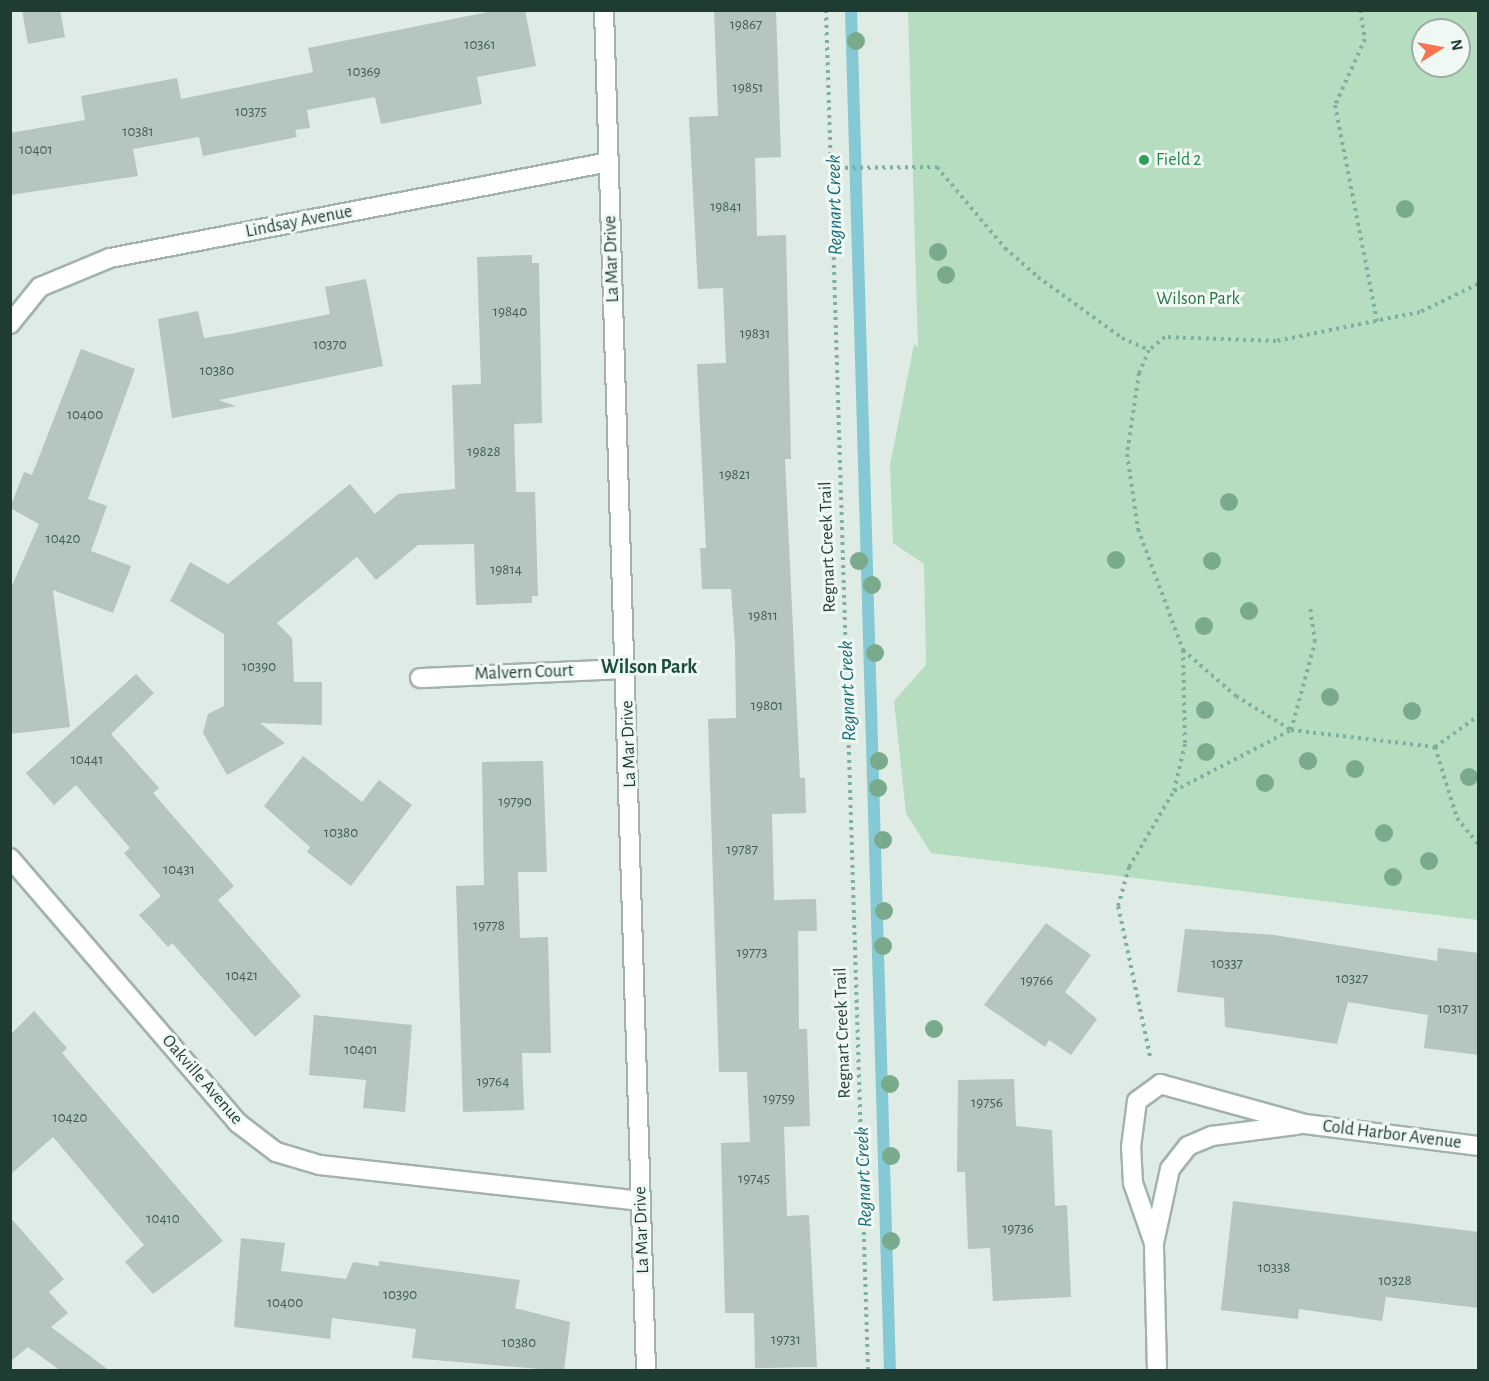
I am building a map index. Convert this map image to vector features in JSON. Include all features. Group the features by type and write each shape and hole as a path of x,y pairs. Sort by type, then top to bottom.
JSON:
{"street":[{"name":"La Mar Drive","path":"604,10 627,669 646,1371"},
{"name":"Lindsay Avenue","path":"10,324 40,287 110,258 609,162"},
{"name":"Malvern Court","path":"420,678 627,669"},
{"name":"Oakville Avenue","path":"10,858 238,1123 276,1152 320,1165 641,1201"},
{"name":"Cold Harbor Avenue","path":"1154,1243 1133,1183 1131,1147 1137,1101 1160,1084 1305,1124 1479,1146"},
{"name":"Cold Harbor Avenue","path":"1154,1243 1170,1169 1188,1146 1212,1136 1305,1124"},
{"path":"1154,1243 1157,1371"}],"path":[{"name":"Regnart Creek Trail","path":"826,10 867,1371"},
{"path":"1360,10 1365,39 1335,105 1377,322"},
{"path":"830,168 913,165 936,167 1029,270 1122,338 1149,350"},
{"path":"1150,1056 1118,906 1129,867 1174,790 1185,744 1184,650 1138,529 1129,489 1131,414 1149,350 1178,334 1276,341 1377,322 1438,306 1479,284"},
{"path":"1174,790 1291,730 1315,642 1310,606"},
{"path":"1184,650 1236,696 1291,730 1435,747 1479,716"},
{"path":"1435,747 1457,818 1479,844"}],"green space":[{"name":"Wilson Park","path":"908,11 1478,11 1478,920 931,853 906,813 894,701 926,665 924,564 893,543 890,465 914,344 918,347"}],"building":[{"path":"22,10 60,10 65,37 28,44"},
{"path":"498,10 525,10 536,66 477,77 482,104 381,124 375,97 307,110 310,128 295,130 297,137 203,156 199,137 133,149 138,176 10,195 10,133 85,120 81,96 177,78 181,99 313,72 308,48"},
{"path":"714,10 776,10 781,157 755,158 757,236 786,235 791,459 785,459 800,778 805,778 806,813 772,814 774,900 816,899 817,931 798,931 799,1029 807,1029 810,1126 784,1127 787,1216 809,1215 817,1367 755,1368 754,1313 725,1313 721,1143 750,1142 747,1072 719,1072 708,719 736,718 735,645 731,589 702,589 700,548 706,548 697,364 726,363 723,288 698,289 689,117 718,116"},
{"path":"532,255 532,263 539,263 542,423 514,424 516,492 535,492 538,596 532,596 532,603 476,605 474,544 418,545 376,580 357,557 277,623 292,638 294,682 322,682 322,725 260,723 285,743 227,775 203,733 208,714 224,706 224,634 170,601 190,562 228,584 350,484 375,514 398,494 455,489 452,385 481,384 477,257"},
{"path":"366,279 383,366 219,400 236,406 172,418 158,319 198,311 204,338 230,334 330,314 325,287"},
{"path":"81,349 135,369 88,499 107,506 91,551 131,566 113,613 53,590 70,727 10,734 10,590 39,524 10,508 24,472 32,475"},
{"path":"136,674 154,693 111,734 159,788 153,793 234,886 218,900 301,996 255,1037 172,943 168,947 139,915 161,896 124,853 130,848 76,785 54,805 26,773"},
{"path":"303,756 362,802 379,780 412,805 351,886 307,852 310,847 264,806"},
{"path":"543,761 547,872 518,872 520,938 548,937 551,1053 522,1053 524,1110 463,1112 456,886 484,885 482,762"},
{"path":"1046,923 1091,955 1065,992 1097,1019 1071,1055 1049,1040 1045,1047 984,1005"},
{"path":"1185,929 1274,935 1437,961 1438,948 1479,953 1479,1055 1424,1048 1428,1015 1348,1002 1337,1044 1225,1027 1224,998 1177,992"},
{"path":"34,1011 67,1048 62,1053 223,1241 153,1294 125,1262 144,1245 53,1137 10,1175 10,1035"},
{"path":"314,1015 412,1025 405,1112 363,1108 366,1080 309,1075"},
{"path":"1014,1079 1016,1126 1052,1130 1055,1206 1067,1205 1071,1297 993,1301 990,1248 968,1249 965,1172 957,1172 958,1080"},
{"path":"1233,1201 1479,1232 1479,1308 1386,1297 1382,1321 1299,1309 1298,1319 1221,1310"},
{"path":"10,1217 64,1279 49,1292 68,1313 51,1327 110,1371 61,1371 28,1347 10,1362"},
{"path":"241,1238 285,1243 281,1271 346,1279 353,1262 379,1266 379,1261 520,1280 515,1308 570,1322 564,1371 412,1358 416,1329 332,1318 330,1339 234,1327"}],"waterway":[{"name":"Regnart Creek","path":"851,10 890,1370"}],"place":[{"name":"Field 2","path":"1144,160"}],"district":[{"name":"Wilson Park","path":"649,667"}]}
